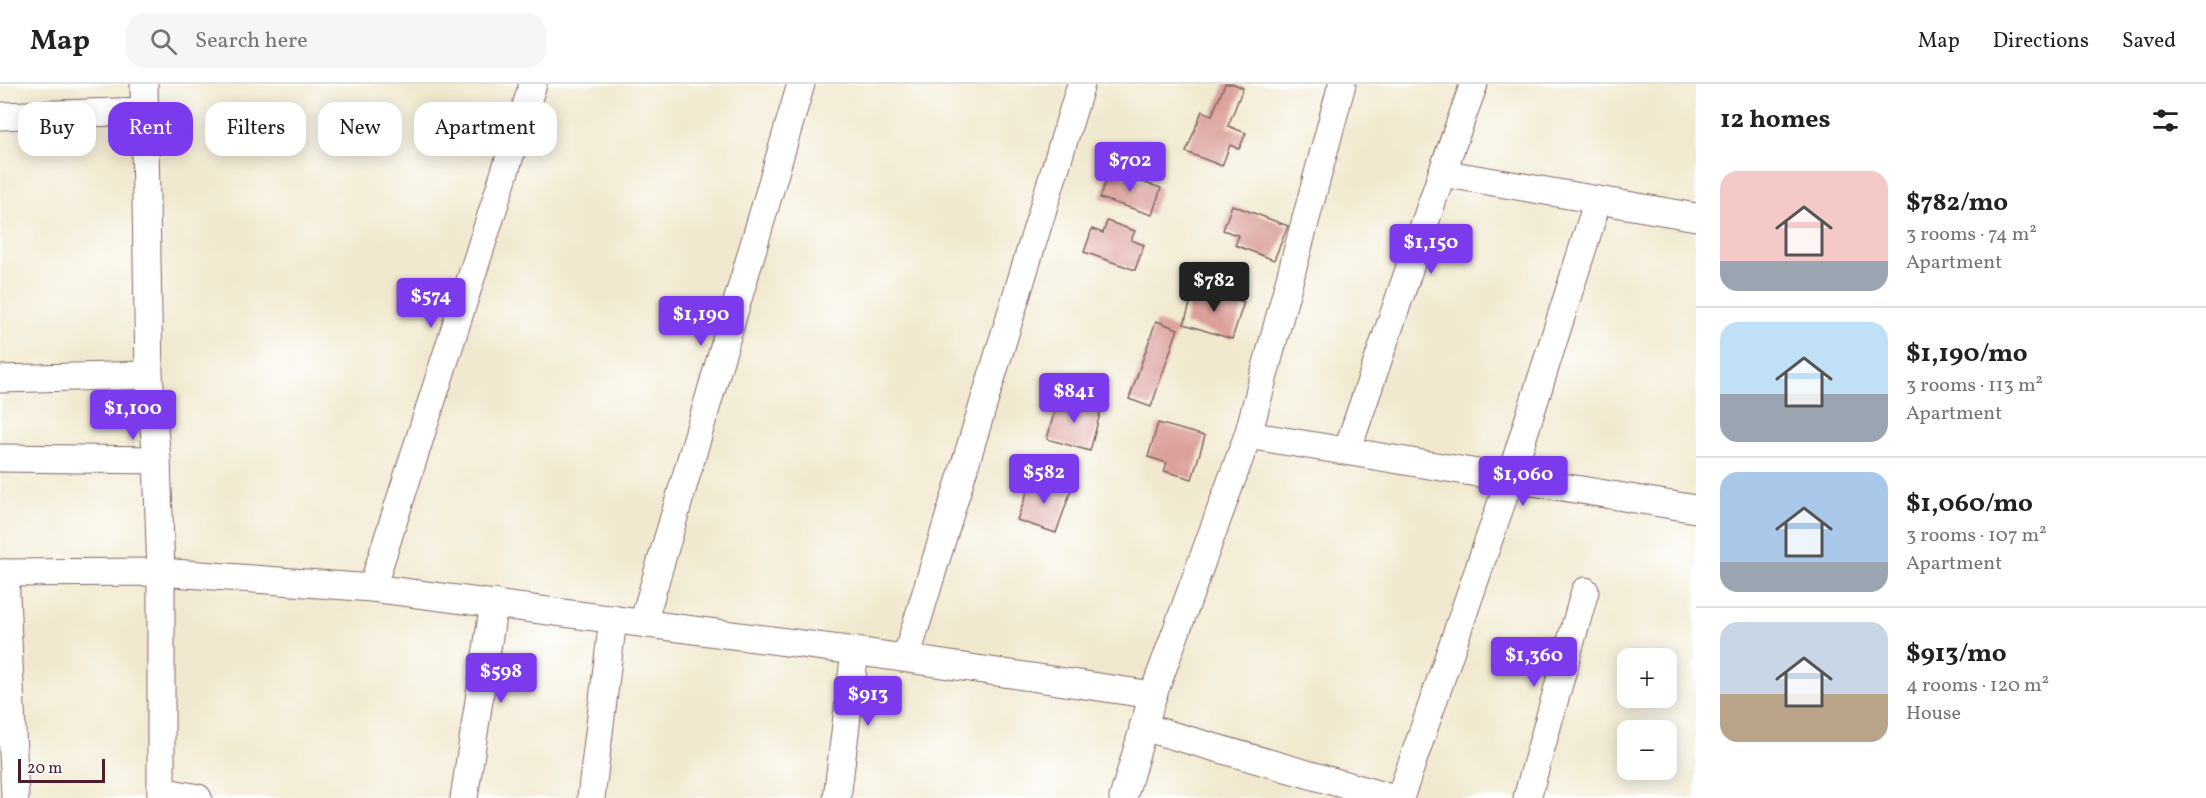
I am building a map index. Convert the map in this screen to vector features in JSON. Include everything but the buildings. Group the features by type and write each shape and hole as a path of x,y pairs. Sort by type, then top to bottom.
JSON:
{"street":[{"path":"144,84 145,102"},
{"path":"372,588 533,84"},
{"path":"644,623 801,84"},
{"path":"906,658 1081,84"},
{"path":"1123,798 1153,695 1248,435 1342,84"},
{"path":"1347,451 1474,84"},
{"path":"0,116 108,112"},
{"path":"146,156 149,375 158,460 161,572 161,795 198,798"},
{"path":"1442,173 1696,217"},
{"path":"1400,798 1510,478 1598,200"},
{"path":"0,379 149,375"},
{"path":"1248,435 1696,509"},
{"path":"0,458 158,460"},
{"path":"15,798 3,573 161,572 372,588 855,651 1153,695"},
{"path":"1527,798 1585,591"},
{"path":"464,798 494,603"},
{"path":"591,798 614,619"},
{"path":"837,798 855,651"},
{"path":"1143,727 1391,798"}]}
